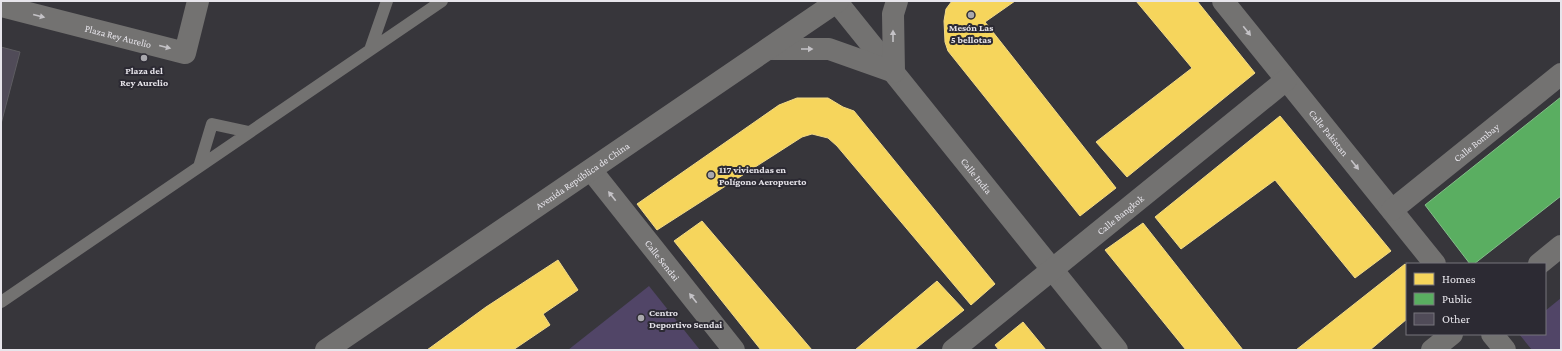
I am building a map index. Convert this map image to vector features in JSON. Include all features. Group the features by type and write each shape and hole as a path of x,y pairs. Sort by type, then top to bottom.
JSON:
{"street":[{"name":"Plaza Rey Aurelio","path":"1,6 185,52 198,1"},
{"name":"Calle India","path":"837,1 1117,350"},
{"name":"Avenida República de China","path":"326,350 837,1"},
{"path":"768,49 829,49 894,72 893,14 897,1"},
{"name":"Calle Pakistan","path":"1223,1 1434,263"},
{"name":"Calle Bombay","path":"1392,210 1561,74"},
{"name":"Calle Bangkok","path":"953,350 1286,80"},
{"name":"Calle Sendai","path":"591,170 734,350"},
{"path":"1540,263 1561,246"},
{"path":"1432,350 1451,335"},
{"path":"1493,335 1505,350"}],"lane":[{"path":"370,50 387,1"},
{"path":"1,302 442,1"},
{"path":"199,167 212,124 249,132"}],"shaded area":[{"name":"Centro Deportivo Sendai","path":"649,286 700,350 568,350"},
{"path":"1561,298 1561,350 1532,350 1520,335 1546,335 1546,310"}],"building: Homes":[{"path":"952,1 1015,1 985,22 1116,188 1080,216 948,51 945,42 944,21 946,9"},
{"path":"1136,1 1197,1 1255,73 1127,177 1096,142 1192,68"},
{"name":"117 viviendas en Polígono Aeropuerto","path":"797,98 828,98 843,107 854,111 995,284 971,305 837,146 828,138 812,134 802,137 657,230 637,204 779,105"},
{"path":"1280,116 1391,251 1355,278 1275,180 1181,249 1155,217"},
{"path":"702,221 812,350 761,350 674,241"},
{"path":"1143,223 1243,350 1186,350 1105,250"},
{"path":"558,260 578,290 543,314 550,325 513,350 427,350 486,307"},
{"path":"1405,264 1406,265 1406,320 1370,350 1296,350"},
{"path":"937,281 964,310 914,350 855,350"},
{"path":"1023,322 1046,350 999,350 995,345"}],"building: Public":[{"path":"1561,97 1561,196 1475,263 1469,263 1425,205"}],"building: Other":[{"path":"1,47 20,52 1,124"}],"place":[{"name":"Mesón Las 5 bellotas","path":"971,15"},
{"name":"Plaza del Rey Aurelio","path":"144,58"},
{"name":"117 viviendas en Polígono Aeropuerto","path":"711,175"},
{"name":"Centro Deportivo Sendai","path":"641,318"}]}
